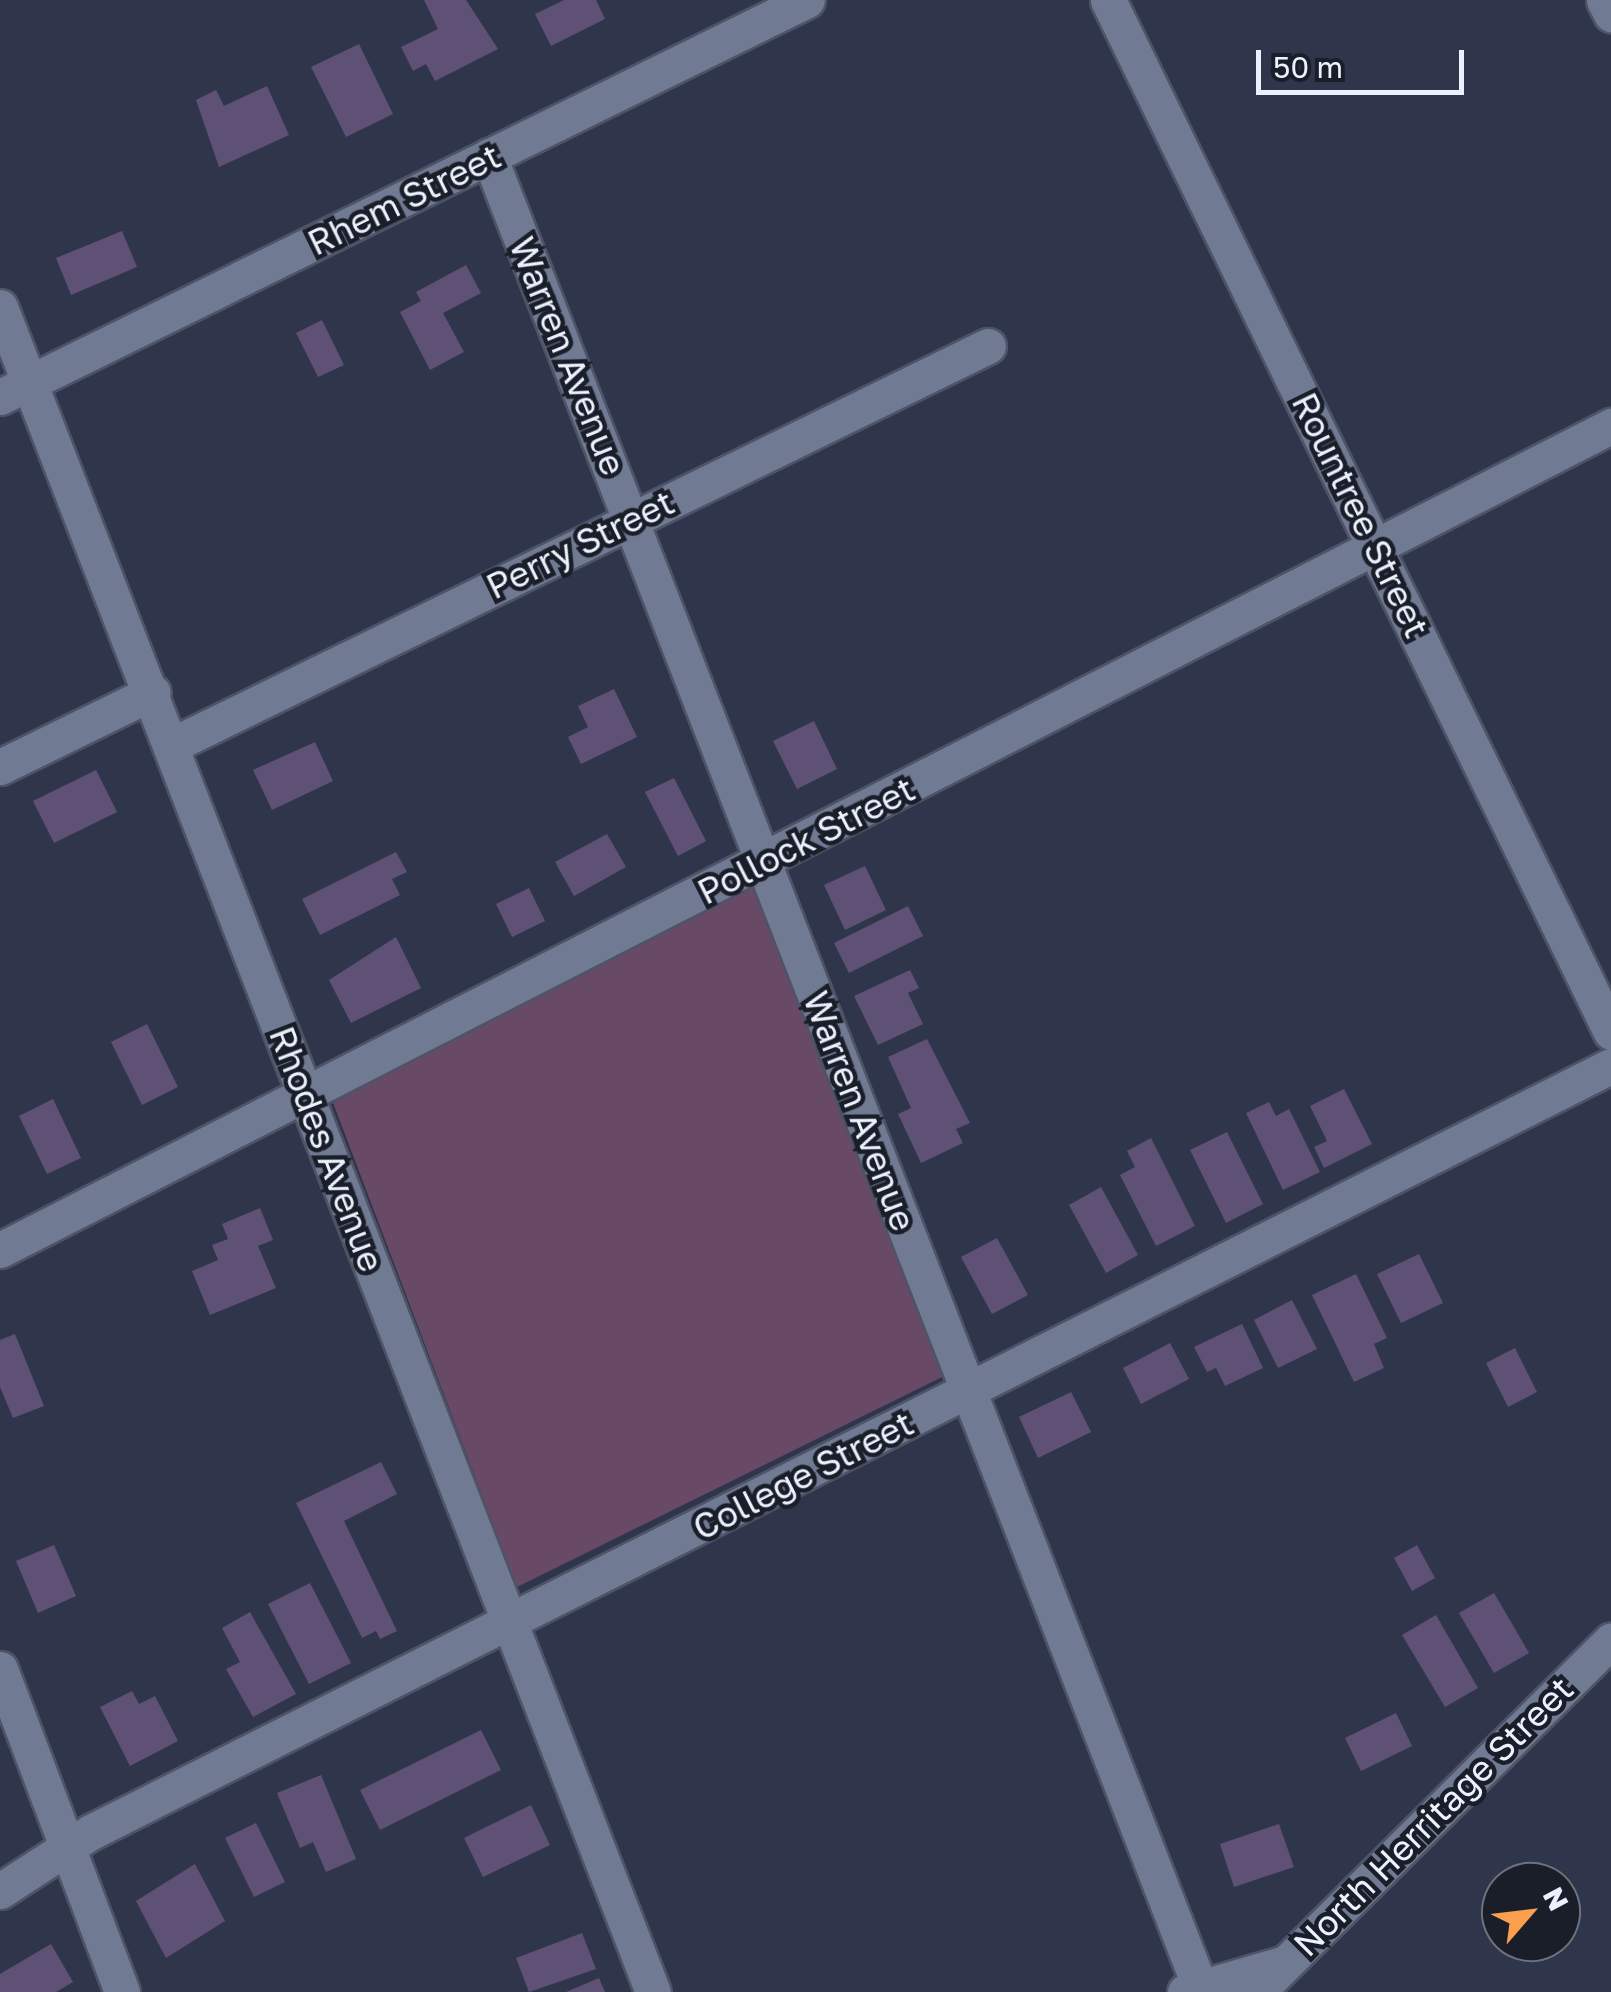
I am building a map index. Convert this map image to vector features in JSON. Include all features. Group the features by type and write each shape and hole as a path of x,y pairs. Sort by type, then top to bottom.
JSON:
{"street":[{"name":"Rhem Street","path":"14,390 807,0"},
{"name":"Rountree Street","path":"1108,0 1611,1032"},
{"path":"1604,0 1611,14"},
{"name":"Warren Avenue","path":"489,156 969,1392 1192,1989 1283,1964"},
{"name":"Rhodes Avenue","path":"0,307 14,390 174,744 653,1992"},
{"name":"Perry Street","path":"174,744 988,346"},
{"name":"Pollock Street","path":"0,1250 304,1091 764,862 1611,426"},
{"path":"0,767 153,692"},
{"name":"College Street","path":"0,1891 92,1832 1611,1066"},
{"name":"North Herritage Street","path":"1256,1992 1611,1640"},
{"path":"0,1669 64,1852 122,1992"}],"shaded area":[{"path":"755,886 944,1376 517,1587 332,1100"}],"building":[{"path":"424,0 466,0 498,49 435,81 426,64 413,71 401,47 438,29"},
{"path":"564,0 596,0 605,19 551,46 535,14"},
{"path":"359,44 393,114 346,137 311,67"},
{"path":"267,86 289,135 219,167 196,100 216,90 224,106"},
{"path":"122,231 137,267 71,295 56,258"},
{"path":"466,265 481,293 443,313 464,352 430,370 400,312 421,301 416,292"},
{"path":"322,320 344,365 318,377 296,333"},
{"path":"614,689 637,737 581,764 568,737 588,727 578,706"},
{"path":"814,721 837,769 797,789 773,741"},
{"path":"315,742 333,781 272,810 253,770"},
{"path":"96,770 117,812 54,843 33,801"},
{"path":"674,778 706,841 678,856 645,792"},
{"path":"607,834 626,867 574,896 555,862"},
{"path":"396,852 407,872 392,879 400,895 320,935 302,899"},
{"path":"865,866 886,910 845,930 824,885"},
{"path":"529,888 545,921 512,937 496,904"},
{"path":"908,906 923,936 849,973 834,943"},
{"path":"396,937 421,988 351,1023 329,980"},
{"path":"910,970 919,988 908,993 923,1024 878,1045 854,996"},
{"path":"147,1024 178,1087 142,1105 111,1042"},
{"path":"927,1039 970,1123 956,1129 963,1143 921,1163 898,1114 911,1108 888,1057"},
{"path":"1344,1089 1372,1144 1324,1168 1314,1147 1327,1141 1310,1106"},
{"path":"53,1099 81,1158 47,1174 19,1116"},
{"path":"1269,1102 1276,1116 1289,1109 1320,1172 1283,1190 1246,1113"},
{"path":"1227,1132 1263,1204 1226,1223 1190,1150"},
{"path":"1151,1138 1195,1226 1156,1246 1120,1175 1135,1167 1127,1151"},
{"path":"1101,1187 1138,1255 1106,1273 1069,1205"},
{"path":"260,1208 273,1240 258,1246 276,1288 210,1315 192,1271 218,1260 212,1245 228,1239 222,1224"},
{"path":"997,1238 1028,1295 992,1314 961,1257"},
{"path":"1419,1254 1443,1303 1401,1323 1377,1274"},
{"path":"1356,1274 1387,1338 1374,1344 1384,1368 1354,1382 1312,1295"},
{"path":"1292,1300 1317,1349 1278,1368 1254,1320"},
{"path":"1242,1324 1263,1368 1225,1386 1216,1368 1207,1372 1194,1347"},
{"path":"15,1334 44,1406 13,1418 0,1387 0,1340"},
{"path":"1170,1343 1189,1379 1141,1404 1123,1368"},
{"path":"1515,1348 1537,1392 1508,1407 1486,1363"},
{"path":"1071,1392 1091,1432 1038,1458 1019,1417"},
{"path":"381,1462 397,1494 344,1521 397,1631 380,1639 376,1631 362,1638 296,1503"},
{"path":"54,1545 76,1596 38,1613 16,1561"},
{"path":"1417,1545 1435,1578 1412,1591 1394,1558"},
{"path":"310,1583 351,1663 309,1684 268,1604"},
{"path":"1494,1593 1529,1653 1494,1673 1459,1613"},
{"path":"250,1612 296,1694 253,1717 226,1669 240,1662 222,1628"},
{"path":"1436,1615 1478,1688 1445,1707 1402,1635"},
{"path":"132,1691 139,1704 155,1696 178,1741 130,1766 100,1707"},
{"path":"1396,1713 1412,1746 1361,1771 1345,1738"},
{"path":"481,1730 501,1770 380,1830 360,1790"},
{"path":"321,1775 356,1859 326,1872 313,1842 300,1848 277,1793"},
{"path":"531,1805 550,1845 483,1877 464,1838"},
{"path":"256,1823 285,1882 254,1897 225,1838"},
{"path":"1279,1824 1294,1867 1234,1887 1220,1844"},
{"path":"195,1864 225,1921 166,1958 136,1901"},
{"path":"582,1933 596,1969 529,1992 516,1958"},
{"path":"51,1944 73,1982 56,1992 0,1992 0,1974"},
{"path":"599,1978 605,1992 566,1992"}]}
